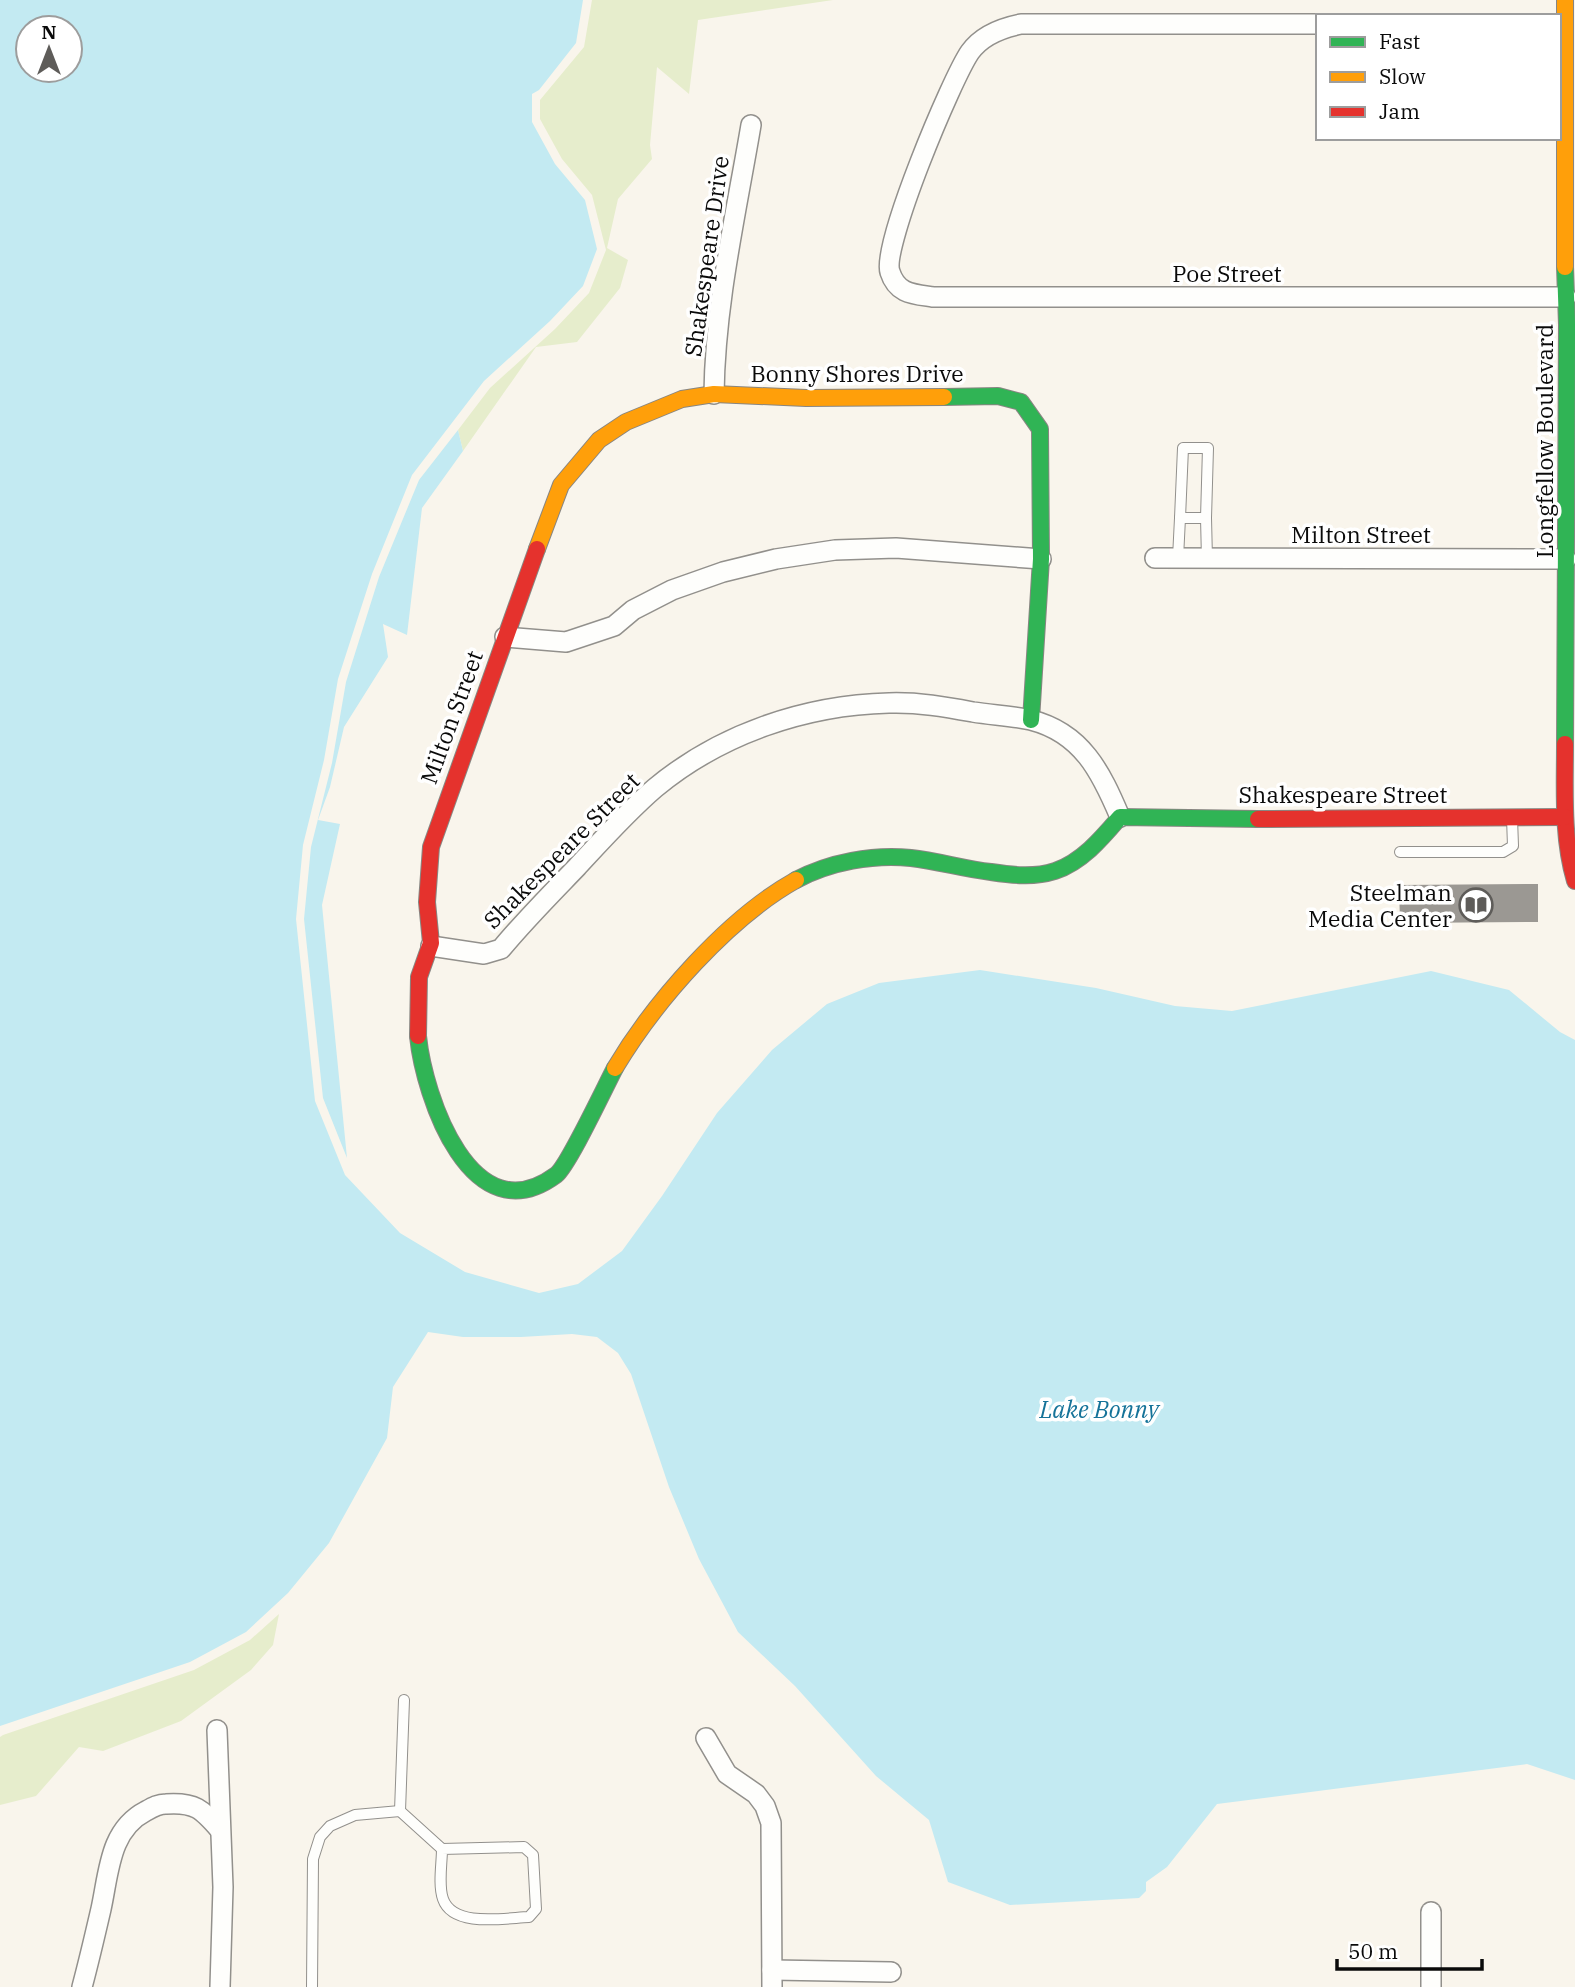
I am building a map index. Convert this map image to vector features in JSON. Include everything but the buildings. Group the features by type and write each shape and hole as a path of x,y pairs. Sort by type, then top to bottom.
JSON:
{"street":[{"name":"Longfellow Boulevard","path":"1565,0 1562,24 1566,559 1571,614 1565,817 1570,864 1575,881"},
{"name":"Poe Street","path":"1316,23 1020,24 1002,28 983,39 970,52 910,190 889,255 888,269 893,281 906,293 933,297 1566,297"},
{"name":"Shakespeare Drive","path":"714,394 714,356 719,312 751,125"},
{"name":"Bonny Shores Drive","path":"505,637 561,485 599,440 626,422 681,399 714,394 806,398 998,396 1021,402 1040,429 1041,559 1031,720"},
{"name":"Milton Street","path":"431,946 427,882 431,847 505,637 566,642 614,625 633,610 672,590 723,572 776,559 835,550 896,548 1041,559"},
{"name":"Milton Street","path":"1155,558 1566,559"},
{"name":"Shakespeare Street","path":"431,946 484,954 501,949 627,813 657,787 729,740 792,717 845,707 889,703 926,704 1031,720 1062,731 1097,768 1120,817 1565,817"},
{"path":"431,946 419,974 419,1050 438,1119 478,1177 496,1186 517,1190 540,1185 559,1173 635,1036 652,1011 741,916 765,897 792,881 819,871 854,861 888,857 1043,876 1084,857 1120,817"},
{"path":"217,1730 223,1887 220,1987"},
{"path":"706,1738 727,1774 756,1794 765,1806 771,1823 772,1979 891,1972"},
{"path":"82,1987 108,1864 120,1835 136,1816 159,1804 185,1803 204,1811 220,1830"},
{"path":"1431,1912 1431,1987"}],"lane":[{"path":"1178,558 1184,448 1208,448 1207,559"},
{"path":"1180,519 1206,518"},
{"path":"1401,852 1503,852 1513,846 1512,817"},
{"path":"400,1811 404,1700"},
{"path":"312,1987 313,1858 320,1837 330,1826 355,1815 400,1811 442,1849 524,1847 533,1855 537,1909 529,1917 470,1920 448,1908 442,1897 442,1849"}],"green space":[{"path":"592,0 833,0 698,20 689,94 657,67 650,145 652,159 618,199 607,248 628,260 620,288 577,342 536,347 463,451 458,430 490,388 555,329 589,293 606,250 592,195 562,159 540,119 540,100 584,47"},
{"path":"279,1614 273,1645 251,1670 181,1721 103,1751 79,1747 36,1796 0,1805 0,1737 194,1670 250,1640"}],"water":[{"name":"Lake Bonny","path":"0,0 583,0 576,43 539,90 532,94 532,122 555,164 585,200 597,249 583,286 550,321 484,381 412,475 372,574 338,679 324,760 303,845 296,919 315,1101 345,1175 400,1233 465,1272 539,1293 578,1284 622,1251 717,1113 772,1050 827,1004 879,983 980,970 1096,988 1175,1006 1232,1011 1431,971 1509,990 1560,1032 1575,1040 1575,1780 1527,1764 1217,1804 1167,1867 1146,1882 1146,1891 1139,1898 1010,1905 948,1882 929,1820 876,1776 795,1686 738,1632 699,1559 669,1487 631,1374 618,1353 597,1337 572,1334 463,1337 428,1332 393,1387 387,1438 329,1543 288,1593 246,1632 190,1662 0,1726"},
{"path":"458,430 463,451 422,508 407,635 383,624 388,657 344,727 330,787 318,820 340,824 322,905 347,1158 323,1098 304,919 311,847 332,763 346,682 379,577 419,480"}],"traffic: fast":[{"path":"1565,267 1565,744"},
{"path":"944,397 998,396 1021,402 1040,429 1041,559 1031,720"},
{"path":"796,880 837,864 882,857 921,859 1007,874 1039,875 1074,862 1120,817 1258,819"},
{"path":"418,1036 430,1092 442,1123 458,1152 477,1174 500,1188 526,1189 556,1175 562,1169 615,1068"}],"traffic: slow":[{"path":"1565,0 1565,267"},
{"path":"537,549 561,485 599,440 626,422 682,399 714,394 806,398 944,397"},
{"path":"615,1068 631,1042 695,963 745,916 796,880"}],"traffic: jam":[{"path":"418,1036 419,977 431,943 427,902 431,847 537,549"},
{"path":"1565,744 1566,830 1575,881"},
{"path":"1258,819 1565,817"}],"place":[{"name":"Steelman Media Center","path":"1476,905"}]}
